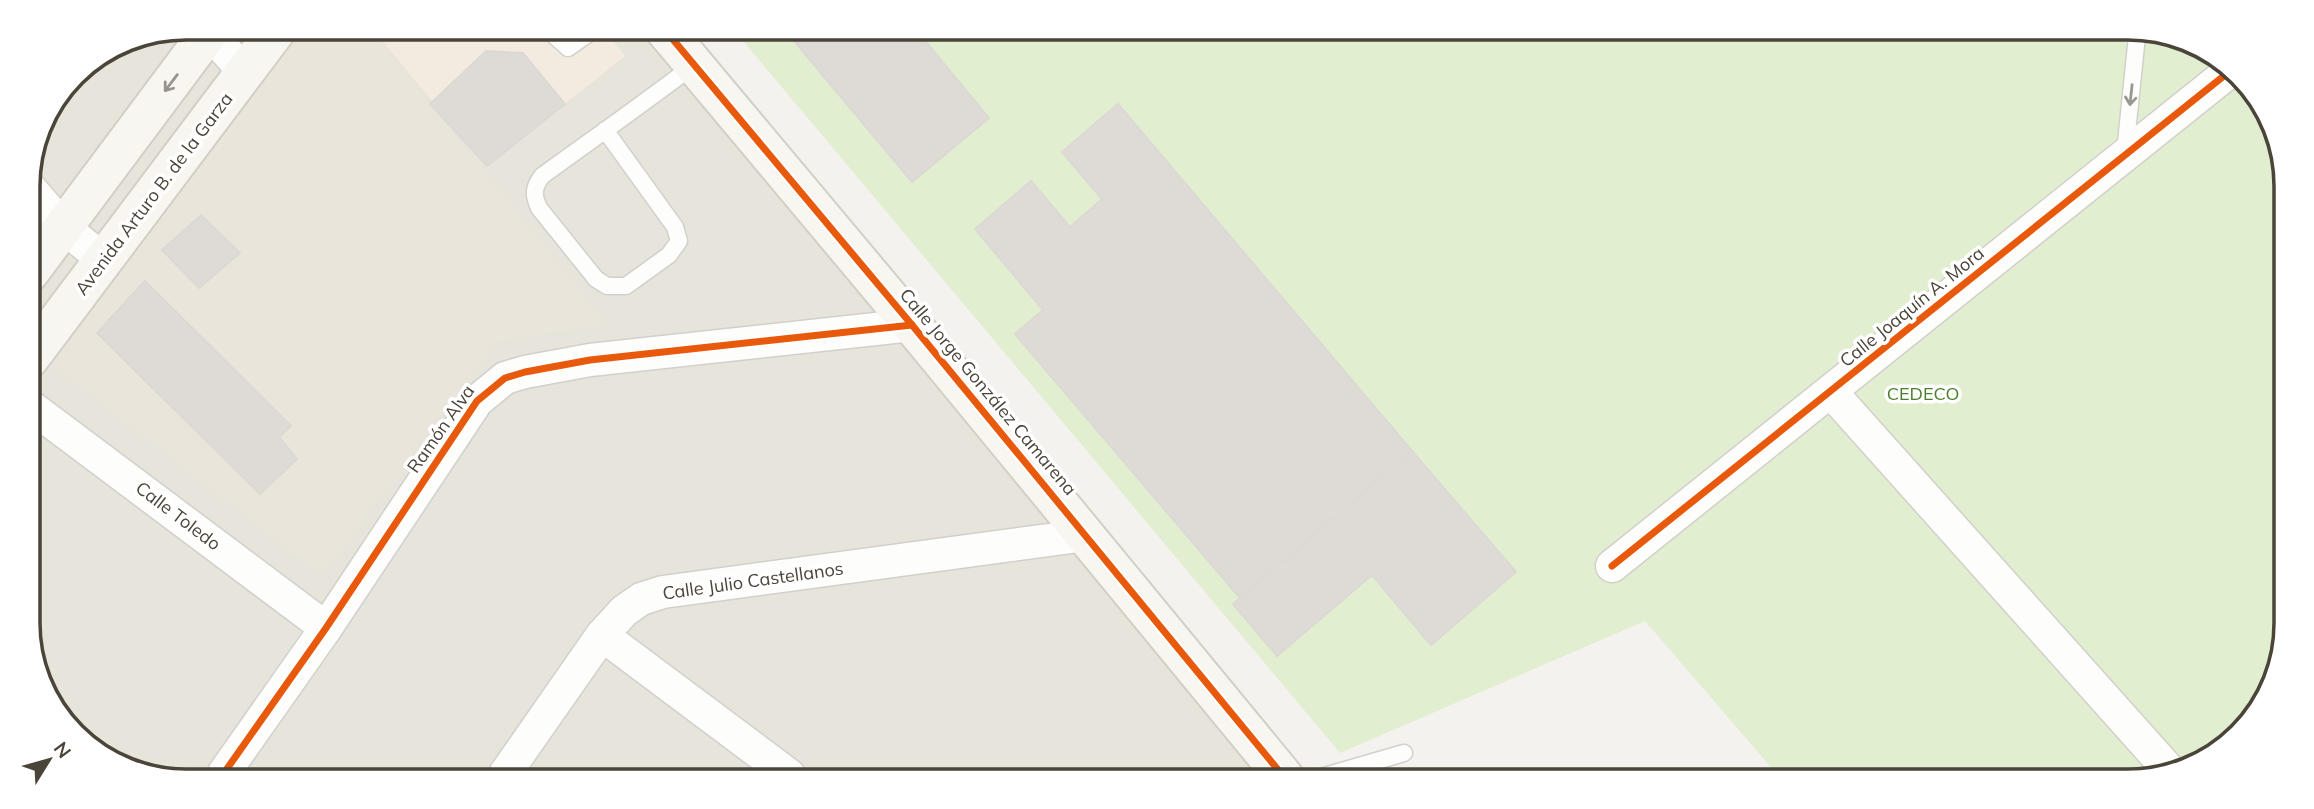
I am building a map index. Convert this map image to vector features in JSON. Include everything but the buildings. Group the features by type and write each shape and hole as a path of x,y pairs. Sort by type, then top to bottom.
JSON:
{"street":[{"path":"41,257 200,41"},
{"path":"219,41 245,73"},
{"name":"Avenida Arturo B. de la Garza","path":"41,344 269,41"},
{"name":"Calle Jorge González Camarena","path":"674,41 1277,768"},
{"name":"Calle Joaquín A. Mora","path":"1612,566 1832,393 2224,76"},
{"path":"41,202 63,227 104,260"},
{"name":"Ramón Alva","path":"227,769 326,628 477,401 505,378 590,360 912,325"},
{"path":"1832,393 2164,764"},
{"name":"Calle Toledo","path":"40,414 326,628"},
{"name":"Calle Julio Castellanos","path":"509,769 602,635 624,611 641,599 663,592 1086,535"},
{"path":"602,635 781,769"}],"lane":[{"path":"2125,155 2137,40"},
{"path":"560,41 568,47 577,41"},
{"path":"605,130 675,227 679,241 658,263 626,286 617,288 596,279 539,208 534,196 535,186 542,176 694,65"},
{"path":"1353,768 1404,753"}],"shaded area":[{"path":"201,41 41,265 41,167 51,130 70,97 90,76 130,51 158,43"},
{"path":"213,41 678,41 1277,768 167,768 130,758 113,749 97,739 76,719 55,687 48,670 40,623 41,282"},
{"path":"290,41 380,41 607,324 497,341 322,575 53,365"},
{"path":"382,41 613,41 625,56 487,166"}],"green space":[{"name":"CEDECO","path":"2128,40 2147,41 2184,51 2217,70 2244,97 2263,130 2273,167 2274,623 2273,642 2263,679 2238,719 2217,739 2175,761 2138,768 1772,768 1645,621 1340,753 743,41"}],"cycle path":[{"path":"674,41 1277,768"},
{"path":"1612,566 2224,76"},
{"path":"227,769 326,628 477,401 505,378 590,360 912,325"}]}
